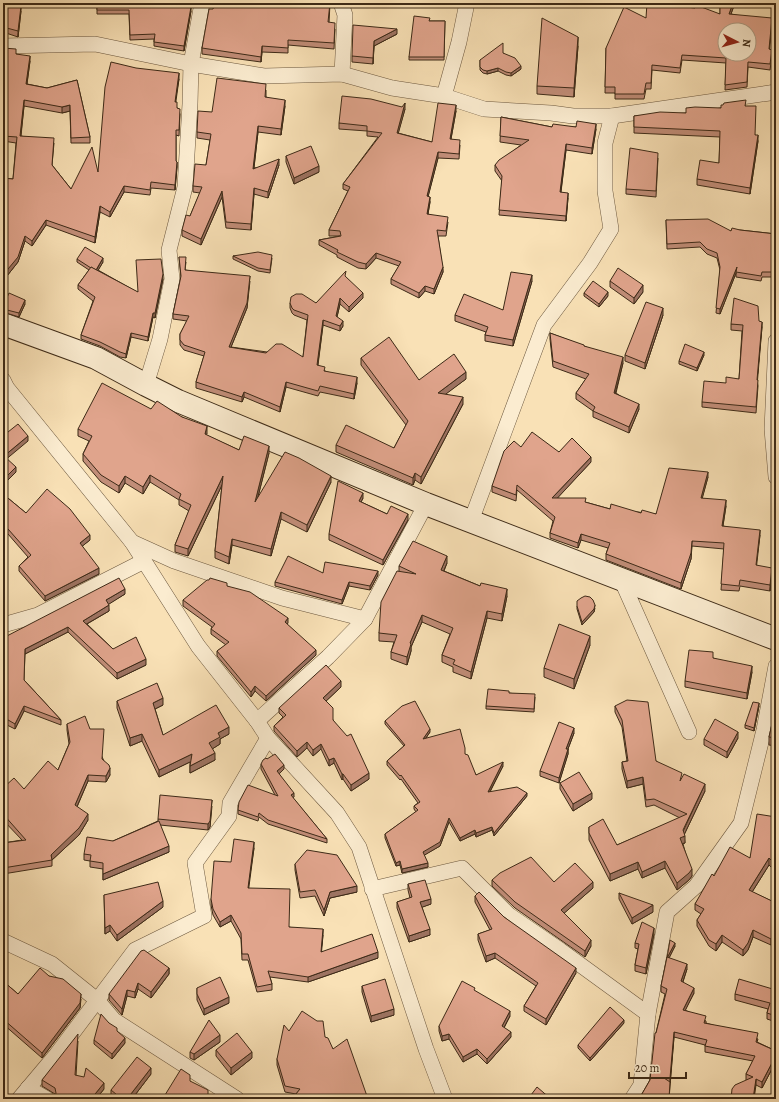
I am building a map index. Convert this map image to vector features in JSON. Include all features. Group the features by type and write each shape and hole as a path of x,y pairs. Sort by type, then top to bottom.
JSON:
{"street":[{"path":"146,385 160,339 172,279 169,250 185,187 191,64 202,3"},
{"path":"341,3 346,15 342,74"},
{"path":"444,96 459,42 467,3"},
{"path":"3,46 95,44 191,64 264,76 342,74 392,88 444,96 484,109 551,113 573,116 612,116 776,92"},
{"path":"471,522 544,325 590,263 611,229 605,191 605,143 612,116"},
{"path":"3,324 96,358 178,401 426,504 776,639"},
{"path":"776,341 772,429 776,477"},
{"path":"3,380 7,388 132,542 198,646 257,721 268,738 337,813 358,848 426,1049 445,1099"},
{"path":"257,721 328,657 365,619 426,504"},
{"path":"132,542 174,561 282,598 365,619"},
{"path":"3,625 38,615 144,561"},
{"path":"621,579 689,732"},
{"path":"632,1099 640,1085 648,1014 667,912 696,886 741,823 764,730 776,666"},
{"path":"47,1099 23,1094 56,1055 135,950 204,916 195,863 229,816 230,803 268,738"},
{"path":"372,889 462,868 509,915 648,1014"},
{"path":"3,941 52,964 97,1000 114,1020 237,1099"}],"building":[{"path":"97,3 189,3 191,7 184,46 154,42 155,34 130,35 129,10 97,10"},
{"path":"215,3 330,3 328,22 335,23 334,43 288,40 288,48 262,46 261,57 202,48 209,9 213,9"},
{"path":"647,3 695,8 696,5 720,14 720,3 733,3 729,14 772,18 769,49 772,50 770,64 748,62 757,62 757,22 717,22 717,57 682,55 680,68 652,65 651,83 646,83 644,94 615,94 615,87 605,87 606,48 624,7 646,18"},
{"path":"3,4 21,6 18,31 3,27"},
{"path":"414,16 430,18 429,21 445,21 444,57 409,57"},
{"path":"542,18 578,37 574,88 537,86"},
{"path":"353,25 397,29 374,41 373,58 352,56"},
{"path":"503,43 503,53 515,58 521,66 511,73 498,68 487,71 483,70 480,67 480,60"},
{"path":"3,48 16,49 16,54 30,56 26,84 47,88 77,80 90,137 71,138 70,105 62,107 24,100 20,136 54,138 52,165 71,189 92,147 98,172 105,87 111,62 136,68 179,73 175,102 177,102 177,108 180,109 179,130 176,130 177,162 175,185 151,182 150,190 124,186 110,212 100,206 95,237 46,220 32,241 25,236 18,257 3,275 3,178 13,179 17,137 3,136"},
{"path":"726,62 748,62 747,82 725,85"},
{"path":"217,78 266,84 265,97 285,100 281,129 258,126 253,169 279,159 268,192 254,188 251,224 226,222 222,191 201,239 182,230 186,215 190,216 202,187 193,186 195,164 206,165 211,134 197,132 198,111 212,112"},
{"path":"342,96 371,99 402,107 405,103 397,133 432,142 438,103 456,105 450,139 460,140 459,154 438,152 427,196 430,197 427,214 448,217 446,231 437,230 443,267 434,289 425,286 419,293 391,279 401,262 376,253 366,264 358,262 337,252 338,250 319,240 341,236 340,231 329,230 350,187 343,184 382,133 367,131 367,126 339,123"},
{"path":"746,100 745,106 756,106 755,135 758,135 750,188 697,179 700,160 719,163 720,131 634,127 634,116 660,112 686,113 686,108 695,107 721,108 721,105 724,103"},
{"path":"501,117 552,127 553,124 576,127 577,121 596,124 592,148 566,144 560,192 568,193 566,216 499,210 502,176 495,165 499,160 529,140 500,136"},
{"path":"311,146 319,166 294,178 286,156"},
{"path":"630,148 658,153 656,191 626,189"},
{"path":"708,219 731,231 732,228 776,234 776,272 762,272 761,276 736,272 737,267 720,309 716,308 720,267 717,253 707,249 700,242 667,244 666,220"},
{"path":"85,247 103,258 96,270 77,259"},
{"path":"258,252 272,255 270,270 258,268 233,256"},
{"path":"179,257 186,257 185,270 250,276 247,303 229,347 266,353 276,344 282,344 303,357 308,315 292,308 290,303 291,297 296,294 302,294 316,303 346,271 345,276 363,293 349,307 340,298 336,316 343,321 340,326 323,320 317,365 325,367 324,371 357,377 354,394 320,386 318,391 286,382 280,407 244,392 242,397 196,382 205,352 184,345 180,340 180,334 189,316 173,314 181,276"},
{"path":"161,259 163,274 155,313 153,313 148,337 131,333 126,354 81,335 95,297 78,285 91,267 138,292 136,260"},
{"path":"618,268 643,285 634,298 610,281"},
{"path":"511,272 532,275 513,340 485,335 488,327 455,315 464,294 503,310"},
{"path":"593,281 608,292 599,304 584,293"},
{"path":"9,293 25,300 19,313 3,309"},
{"path":"734,298 758,306 759,321 762,322 756,407 702,402 704,381 726,383 726,377 739,379 743,325 731,324"},
{"path":"646,302 663,308 645,363 625,355"},
{"path":"550,333 584,346 623,357 614,393 639,404 629,427 593,411 595,407 576,393 589,374 553,361"},
{"path":"389,337 419,380 454,354 466,372 438,393 463,397 421,477 415,473 413,478 336,445 346,425 394,448 408,421 361,358"},
{"path":"685,344 704,352 697,368 679,361"},
{"path":"102,383 151,409 157,401 182,417 207,426 205,434 239,450 244,436 269,446 255,502 285,452 331,476 307,525 281,512 271,549 232,539 229,557 215,551 223,476 188,549 175,545 191,505 179,499 181,494 150,475 143,487 125,476 119,486 101,475 83,454 92,436 78,429"},
{"path":"18,424 28,436 4,456 16,467 3,480 3,436"},
{"path":"532,432 559,452 572,438 591,457 552,498 586,498 585,502 610,509 611,504 641,513 642,510 656,514 669,468 708,472 701,498 726,500 722,526 760,530 756,565 772,568 770,585 740,580 739,586 721,584 724,543 692,541 691,553 681,583 606,554 610,543 581,534 578,543 550,533 555,517 517,485 516,495 492,486 504,451 514,441 521,447"},
{"path":"338,481 363,493 359,501 387,514 391,506 408,514 383,560 329,534"},
{"path":"47,489 70,509 90,535 80,543 99,568 45,596 19,566 31,555 3,524 3,494 26,513"},
{"path":"413,541 447,556 441,570 480,586 481,583 507,589 502,614 487,611 471,672 453,664 455,660 442,655 453,628 422,615 410,643 407,657 391,652 397,635 379,633 381,602 397,571 416,574 399,566"},
{"path":"288,556 323,573 325,562 378,571 370,586 349,582 342,600 275,582"},
{"path":"119,578 125,589 106,600 109,605 83,621 113,649 136,637 146,659 117,673 68,627 25,649 24,680 61,720 24,706 15,724 3,717 3,648 5,648 3,638"},
{"path":"210,578 227,583 227,586 250,592 288,618 285,622 316,650 266,696 255,686 251,692 217,651 229,642 211,629 215,624 183,600"},
{"path":"585,596 590,597 595,605 594,609 582,622 577,601"},
{"path":"559,624 590,636 574,679 544,668"},
{"path":"689,650 713,652 713,658 752,666 747,693 685,681"},
{"path":"326,665 341,681 323,698 333,708 333,720 347,736 351,734 369,773 351,785 342,774 334,758 329,760 321,744 313,750 307,742 297,751 274,726 286,715 279,708"},
{"path":"157,683 163,698 153,703 163,735 216,705 229,727 218,733 220,737 209,743 215,753 190,766 192,754 159,770 142,734 130,738 117,701"},
{"path":"488,689 509,691 509,693 535,694 534,709 486,706"},
{"path":"627,700 648,702 656,761 682,773 680,781 684,774 705,784 683,830 685,836 680,838 692,869 677,883 665,861 642,872 638,862 610,874 589,833 589,827 603,819 617,845 687,814 654,799 646,800 643,777 627,781 622,762 628,761 622,720 615,706"},
{"path":"415,701 430,729 423,739 460,729 465,754 468,755 476,775 503,762 488,792 517,787 527,793 494,833 492,827 476,833 475,830 460,838 449,818 440,842 423,852 428,863 402,869 400,861 396,863 385,834 418,810 414,806 420,802 401,775 400,776 387,761 405,745 385,721 402,706"},
{"path":"753,702 759,703 754,728 745,725"},
{"path":"776,706 776,738 769,737"},
{"path":"85,716 90,729 104,729 102,759 109,765 110,768 106,776 88,775 75,805 88,814 79,828 51,855 52,860 3,868 3,843 26,840 3,814 3,788 14,778 24,789 48,761 58,770 70,742 67,724"},
{"path":"715,719 738,732 727,752 704,739"},
{"path":"559,722 574,728 566,749 568,749 559,778 540,771"},
{"path":"275,754 284,765 277,771 294,793 291,795 327,839 268,820 259,813 258,817 238,810 239,802 248,785 278,796 261,764 263,760"},
{"path":"579,772 592,793 573,804 560,783"},
{"path":"160,795 212,800 210,821 208,824 158,819"},
{"path":"757,814 776,817 776,865 769,858 749,890 776,903 776,928 771,939 753,930 748,943 743,950 722,935 716,944 709,940 697,920 704,909 695,904 712,874 714,876 730,847 750,858"},
{"path":"159,821 169,846 103,874 103,863 90,861 91,855 84,854 87,837 113,841"},
{"path":"234,839 254,842 248,888 290,889 289,927 323,929 321,952 372,934 378,952 308,977 268,971 272,984 257,987 248,954 242,954 241,933 231,915 220,922 213,909 211,899 214,861 231,862"},
{"path":"307,850 337,855 357,886 330,892 324,910 315,890 300,892 295,864"},
{"path":"531,857 554,882 575,863 593,882 561,910 591,940 585,951 515,902 492,880 500,873"},
{"path":"425,880 431,899 420,902 430,929 409,936 397,902 412,897 408,884"},
{"path":"158,882 163,901 117,935 110,925 105,928 104,895"},
{"path":"479,892 504,917 576,968 546,1019 524,1006 538,983 495,953 486,956 478,934 492,929 475,896"},
{"path":"619,893 653,905 632,918"},
{"path":"642,922 654,928 646,968 635,965 639,944 635,943"},
{"path":"670,940 675,943 667,958"},
{"path":"144,950 169,968 151,992 138,983 135,992 127,990 122,1009 109,994 141,951"},
{"path":"667,957 687,964 681,981 694,988 683,1010 706,1016 704,1023 758,1033 756,1042 776,1051 776,1060 774,1059 762,1082 756,1079 753,1099 731,1099 732,1089 735,1085 753,1077 746,1074 755,1056 705,1046 707,1040 674,1032 670,1078 664,1078 670,1082 669,1099 639,1099 650,1080 655,1033 667,989 661,986"},
{"path":"40,968 49,976 63,979 81,994 80,1003 42,1053 3,1019 3,981 18,994"},
{"path":"220,977 229,997 204,1009 197,994 197,988"},
{"path":"385,979 394,1009 371,1016 362,986"},
{"path":"739,979 776,990 776,1016 767,1013 770,1003 735,994"},
{"path":"462,981 475,988 474,990 510,1011 502,1026 511,1032 487,1059 477,1049 463,1057 449,1034 442,1036 439,1026"},
{"path":"610,1007 624,1020 590,1058 578,1045"},
{"path":"302,1011 317,1021 323,1021 325,1037 328,1038 333,1049 347,1039 368,1099 292,1099 300,1089 285,1086 277,1059 284,1025 289,1031"},
{"path":"101,1014 109,1023 117,1028 117,1031 125,1038 112,1054 94,1040"},
{"path":"209,1020 220,1035 194,1054 190,1052"},
{"path":"237,1033 252,1052 231,1068 216,1050"},
{"path":"78,1034 75,1075 84,1077 86,1068 104,1083 91,1099 53,1099 55,1098 56,1093 55,1088 42,1080"},
{"path":"137,1057 151,1068 127,1099 122,1099 111,1090"},
{"path":"181,1069 190,1075 190,1081 208,1090 207,1099 189,1099 183,1096 182,1099 165,1099 165,1095"},
{"path":"537,1087 551,1099 528,1099"},
{"path":"33,1095 41,1099 30,1099"},
{"path":"694,1095 701,1099 693,1099"}]}
